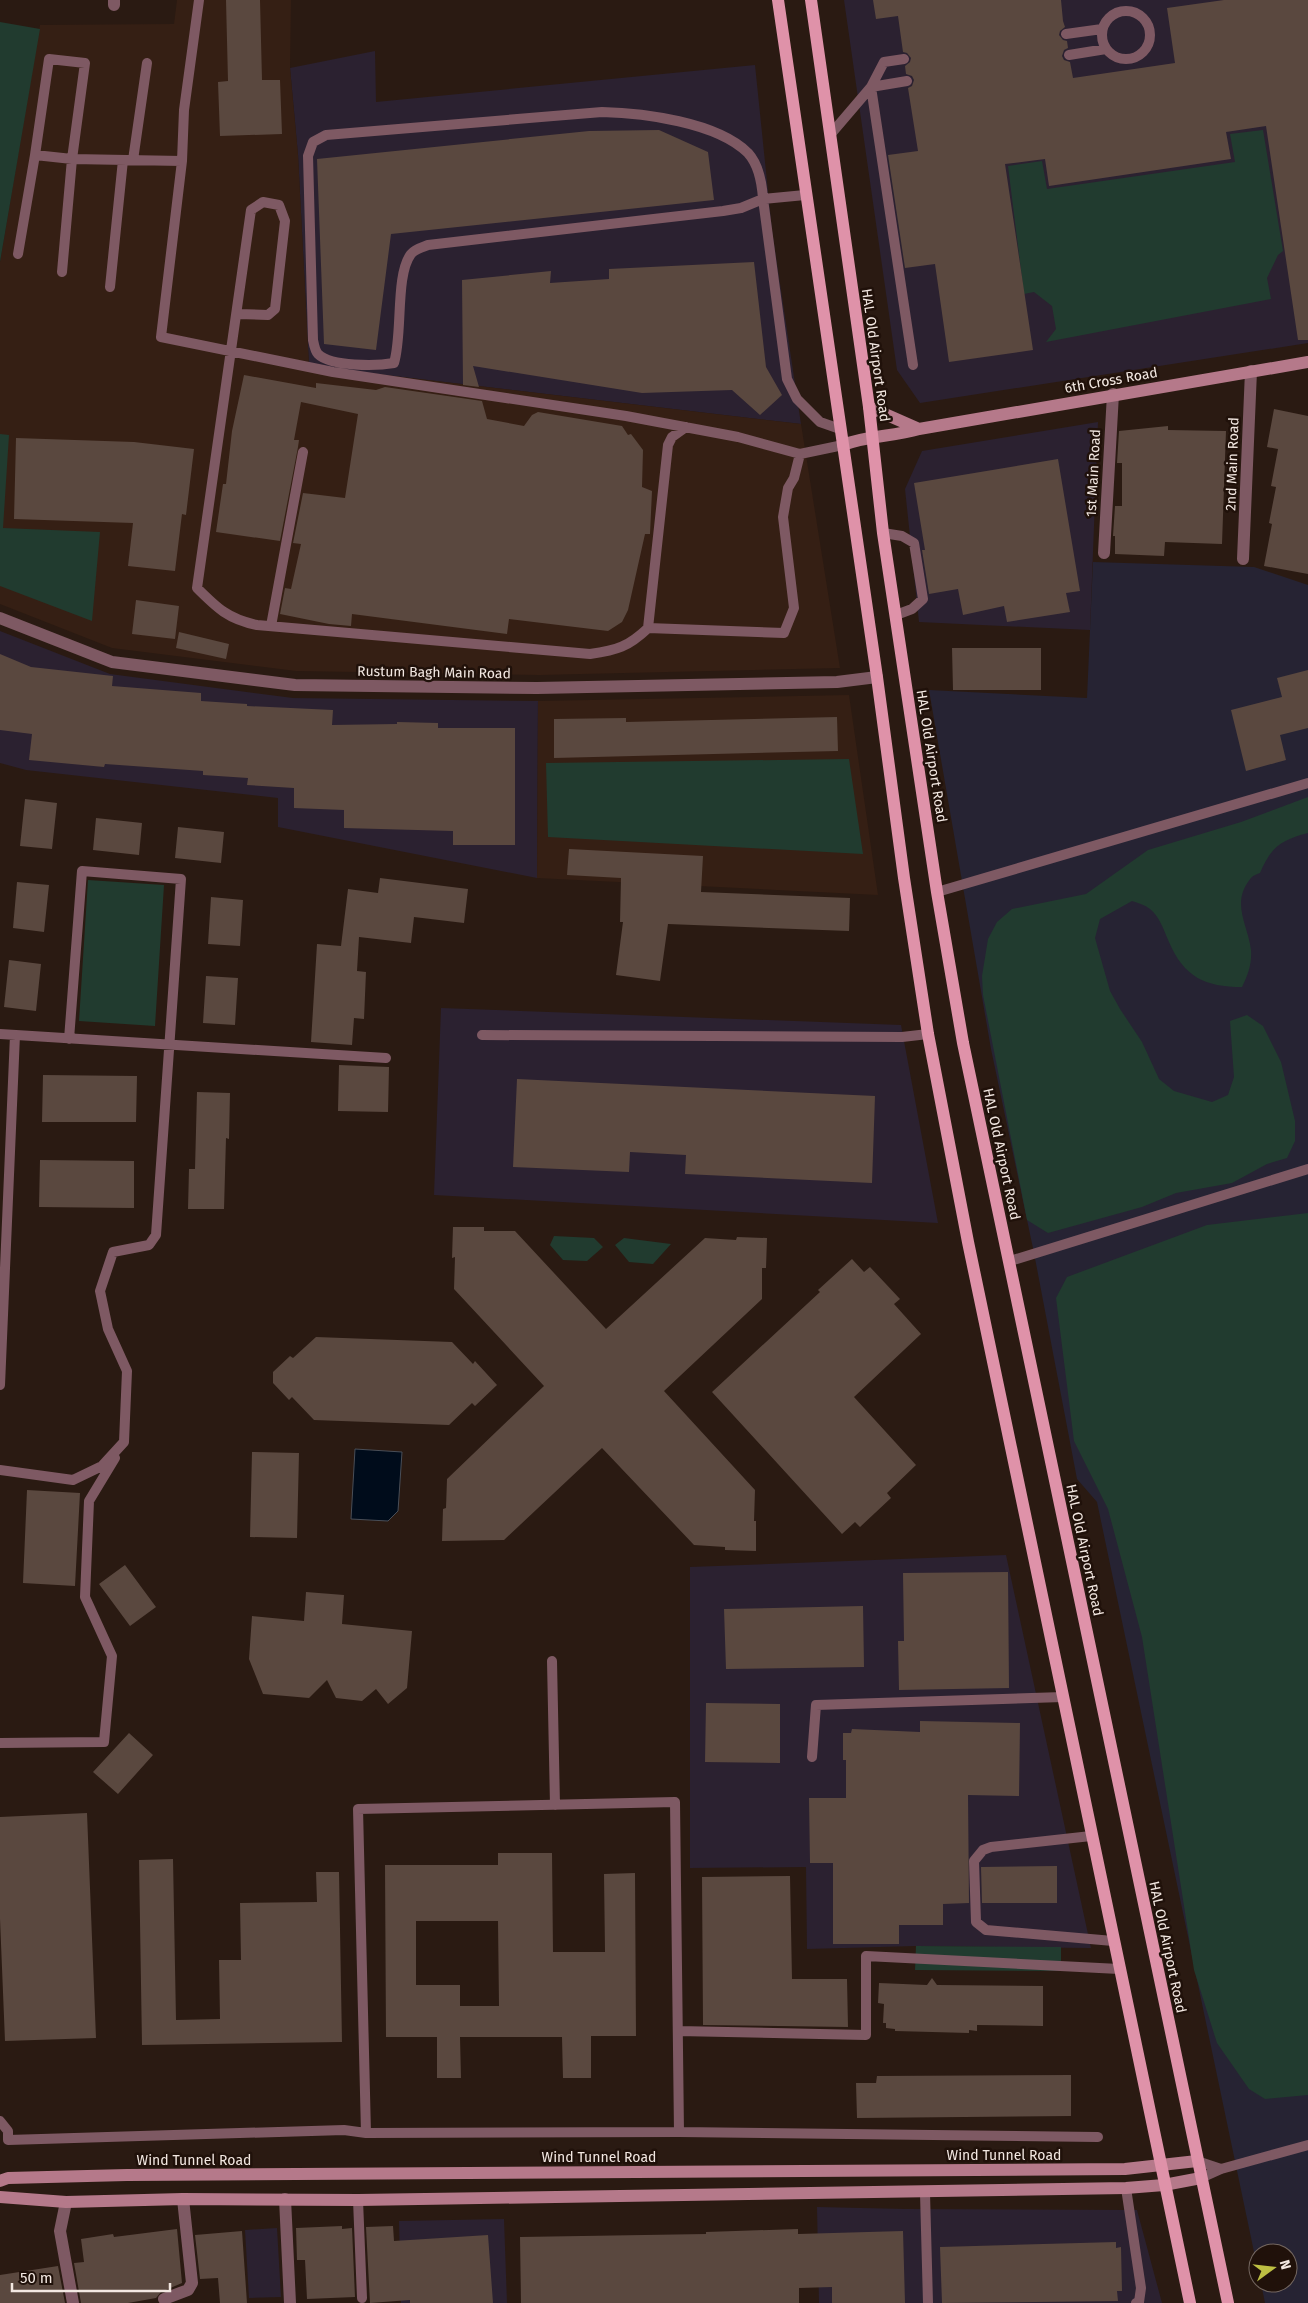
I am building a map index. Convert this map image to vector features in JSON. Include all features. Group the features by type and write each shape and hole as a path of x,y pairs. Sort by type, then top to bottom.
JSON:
{"main road":[{"path":"778,0 928,1034 968,1242 1190,2303"},
{"name":"HAL Old Airport Road","path":"811,0 869,407 883,533 937,892 963,1043 1228,2303"}],"street":[{"name":"6th Cross Road","path":"843,445 860,438 906,433 919,429 1113,394 1308,362"},
{"name":"2nd Main Road","path":"1243,559 1251,371"},
{"name":"1st Main Road","path":"1104,553 1113,394"},
{"path":"869,407 919,429"},
{"name":"Rustum Bagh Main Road","path":"0,618 112,662 295,685 547,688 837,682 877,677"},
{"name":"Wind Tunnel Road","path":"0,2181 8,2178 127,2175 1125,2169 1198,2161"},
{"path":"0,2197 66,2202 183,2199 358,2200 925,2192 1126,2188 1164,2186 1201,2178"},
{"path":"164,2298 188,2290 192,2283 183,2199"},
{"path":"285,2199 290,2303"},
{"path":"66,2202 60,2231 73,2303"}],"lane":[{"path":"199,0 184,110 182,162 161,338 332,372 626,416 738,437 800,454 843,445"},
{"path":"1124,10 1134,11 1143,16 1148,24 1151,35 1148,45 1142,53 1134,58 1124,59 1114,56 1106,49 1102,39 1102,29 1106,20 1114,13 1124,10"},
{"path":"1066,34 1102,29"},
{"path":"1069,55 1106,49"},
{"path":"18,254 49,59 85,63 72,159 62,272"},
{"path":"830,135 871,87 884,62 904,59"},
{"path":"110,287 128,160 147,63"},
{"path":"871,87 907,81"},
{"path":"871,87 913,365"},
{"path":"805,195 763,199 741,208 723,211 428,245 412,252 404,267 398,350 394,363 375,366 325,360 316,353 313,340 308,156 313,142 326,135 602,112 639,113 686,123 726,137 737,144 755,163 762,186 763,199 787,379 797,399 820,422 840,429"},
{"path":"35,155 72,159 182,162"},
{"path":"237,314 268,315 275,309 285,221 279,205 263,202 251,210 197,588 216,607 237,621 271,626 590,654 617,650 635,641 648,628 668,445 672,437 686,427"},
{"path":"271,626 303,452"},
{"path":"648,628 784,633 794,608 783,517 788,488 794,478 800,454"},
{"path":"883,533 902,536 914,542 923,599 912,609 896,615"},
{"path":"937,892 1308,783"},
{"path":"0,1743 104,1742 112,1656 85,1597 89,1501 124,1442 127,1371 108,1329 100,1291 113,1252 149,1245 156,1235 181,879 82,871 69,1039"},
{"path":"0,1034 386,1058"},
{"path":"482,1036 902,1038 928,1034"},
{"path":"0,1385 2,1286 15,1035"},
{"path":"1010,1261 1308,1169"},
{"path":"0,1470 73,1480 102,1466 124,1442"},
{"path":"552,1661 555,1805"},
{"path":"812,1756 816,1705 1063,1697"},
{"path":"366,2133 358,1809 675,1802 679,2132"},
{"path":"1091,1836 991,1847 983,1850 974,1861 976,1922 986,1930 1113,1941"},
{"path":"678,2031 866,2035 866,1956 1119,1969"},
{"path":"0,2121 8,2131 8,2140 344,2130 366,2133 679,2132 1098,2137"},
{"path":"1201,2178 1220,2169 1308,2144"},
{"path":"1198,2161 1220,2169"},
{"path":"1126,2188 1141,2288 1139,2302 1136,2303"},
{"path":"925,2192 928,2303"},
{"path":"358,2200 362,2298"}],"shaded area":[{"path":"177,0 291,0 290,68 298,155 309,366 801,424 840,668 539,675 296,671 112,648 0,604 0,262 40,25 174,24"},
{"path":"844,0 1308,0 1308,343 920,403 897,370"},
{"path":"375,51 376,102 755,65 772,230 801,424 309,366 298,155 290,68"},
{"path":"1098,422 1090,630 919,622 905,489 922,451"},
{"path":"1093,562 1254,567 1308,585 1308,2303 1265,2303 1263,2293 1298,2293 1298,2243 1252,2243 1097,1502 1077,1479 1034,1253 991,1049 929,690 1087,698"},
{"path":"0,631 110,674 293,698 538,701 537,878 278,827 278,798 26,770 0,763"},
{"path":"849,695 878,895 537,878 538,701"},
{"path":"441,1008 901,1025 938,1223 434,1195"},
{"path":"1006,1555 1091,1948 916,1946 807,1949 806,1867 690,1868 690,1567"},
{"path":"817,2207 1137,2210 1162,2303 819,2303"},
{"path":"504,2219 507,2303 401,2303 399,2221"},
{"path":"277,2228 281,2297 249,2298 245,2230"}],"green space":[{"path":"0,22 40,29 0,262"},
{"path":"1263,130 1283,251 1278,255 1267,278 1271,299 1046,342 1056,329 1052,306 1034,292 1024,294 1008,166 1042,161 1047,189 1235,162 1230,134"},
{"path":"0,434 9,435 3,528 100,532 92,621 0,586"},
{"path":"849,759 863,854 548,837 546,763"},
{"path":"1308,797 1308,833 1278,846 1268,857 1260,873 1251,878 1243,891 1241,907 1251,950 1251,960 1242,987 1217,985 1197,978 1189,972 1175,954 1161,924 1153,912 1144,905 1132,901 1100,919 1095,938 1110,991 1142,1042 1159,1079 1174,1091 1212,1102 1228,1095 1234,1077 1230,1021 1247,1015 1263,1026 1281,1062 1295,1121 1295,1141 1287,1158 1267,1164 1232,1183 1176,1193 1142,1207 1048,1233 1027,1220 983,995 982,976 988,939 997,922 1012,909 1086,894 1148,850 1241,822"},
{"path":"88,880 164,885 155,1026 79,1021"},
{"path":"1308,1213 1308,2095 1265,2099 1249,2089 1217,2043 1194,1970 1142,1637 1108,1509 1074,1441 1056,1298 1067,1277 1207,1225"},
{"path":"554,1236 594,1238 603,1247 587,1261 563,1260 550,1245"},
{"path":"624,1238 671,1244 653,1264 629,1262 615,1245"},
{"path":"916,1946 1061,1947 1061,1971 915,1970"}],"water":[{"path":"355,1449 402,1452 398,1511 388,1521 351,1519"}],"building":[{"path":"226,0 260,0 262,80 280,80 282,134 220,136 218,82 228,81"},
{"path":"873,0 1061,0 1065,27 1060,31 1059,35 1063,40 1067,41 1068,48 1064,50 1062,56 1064,60 1070,62 1073,78 1175,63 1167,8 1224,0 1308,0 1308,340 1298,340 1266,126 1226,132 1231,159 1049,186 1045,159 1005,164 1033,350 949,362 935,264 905,268 888,155 918,151 908,88 912,86 914,80 912,76 906,74 905,66 910,62 911,58 907,53 903,52 898,16 876,19"},
{"path":"659,130 708,152 714,200 391,234 376,350 324,344 317,159 589,131"},
{"path":"754,262 766,367 782,395 760,415 732,390 642,393 473,366 479,387 463,385 462,280 551,271 550,283 609,279 609,269"},
{"path":"244,375 316,388 316,383 376,390 385,387 482,401 487,419 524,426 532,415 538,412 622,426 628,435 631,434 643,450 642,487 652,491 650,534 645,534 628,610 622,622 608,631 509,619 507,634 352,614 351,626 329,624 280,614 285,588 291,589 301,544 293,543 303,493 345,498 358,414 301,402 294,440 299,440 298,447 280,541 216,532 223,484 226,484 232,431"},
{"path":"1274,409 1308,416 1308,574 1264,566 1272,524 1269,523 1276,487 1271,486 1278,449 1267,447"},
{"path":"1168,426 1168,430 1226,431 1222,544 1165,542 1164,556 1115,554 1115,536 1113,536 1115,506 1122,506 1122,463 1117,463 1119,431"},
{"path":"16,438 134,442 194,449 186,515 182,514 175,571 128,566 133,523 14,519"},
{"path":"1058,459 1080,591 1066,593 1070,612 1007,622 1004,606 963,615 958,589 929,594 922,550 925,550 914,483"},
{"path":"136,600 179,606 175,639 132,634"},
{"path":"179,632 229,644 226,659 176,648"},
{"path":"952,648 1041,648 1041,690 953,690"},
{"path":"0,654 31,667 113,676 112,686 201,693 201,701 247,704 247,706 333,710 332,725 397,724 397,722 438,723 438,728 515,728 515,845 453,845 453,831 344,828 344,810 294,808 294,788 247,785 248,778 203,775 203,771 105,764 104,767 29,760 32,734 0,730"},
{"path":"1308,670 1308,728 1280,735 1286,760 1246,771 1231,710 1282,697 1277,678"},
{"path":"837,717 838,751 554,758 554,719 626,718 626,722"},
{"path":"25,799 57,803 52,849 20,846"},
{"path":"96,818 142,823 139,855 93,850"},
{"path":"178,827 224,832 221,863 175,858"},
{"path":"569,849 703,856 701,892 850,898 849,931 668,924 660,981 616,975 623,922 620,922 621,878 567,875"},
{"path":"380,878 468,889 464,923 414,917 411,943 359,937 357,971 366,972 364,1019 354,1018 352,1045 311,1042 317,944 341,946 348,889 378,893"},
{"path":"17,882 49,885 44,932 13,928"},
{"path":"211,897 243,900 240,946 208,944"},
{"path":"9,960 41,964 36,1011 4,1007"},
{"path":"206,976 238,978 235,1025 203,1023"},
{"path":"339,1065 389,1067 388,1112 338,1111"},
{"path":"43,1075 137,1076 136,1122 42,1122"},
{"path":"517,1079 875,1096 872,1183 685,1174 686,1155 630,1152 629,1172 513,1167"},
{"path":"197,1092 230,1093 229,1139 226,1138 224,1209 188,1209 189,1169 195,1169"},
{"path":"40,1160 134,1161 134,1208 39,1207"},
{"path":"453,1227 484,1227 484,1231 515,1231 606,1329 705,1238 736,1240 737,1237 767,1238 766,1268 762,1268 762,1299 664,1391 755,1490 754,1521 756,1521 756,1551 725,1550 725,1547 694,1545 602,1448 504,1540 442,1541 443,1509 446,1508 447,1479 544,1386 454,1289 455,1257 452,1258"},
{"path":"852,1259 864,1272 870,1267 900,1299 894,1304 921,1334 854,1397 916,1465 887,1493 891,1498 860,1527 855,1522 842,1534 712,1392 820,1292 818,1290"},
{"path":"316,1337 452,1342 473,1364 475,1361 497,1385 475,1406 472,1403 449,1425 314,1420 292,1397 289,1400 273,1383 273,1372 290,1356 293,1358"},
{"path":"252,1452 299,1453 297,1538 250,1537"},
{"path":"27,1490 80,1493 75,1586 23,1583"},
{"path":"125,1565 156,1607 130,1626 99,1584"},
{"path":"1008,1572 1009,1688 899,1690 898,1641 904,1641 903,1573"},
{"path":"306,1592 344,1595 342,1624 412,1631 407,1688 388,1704 376,1689 362,1701 336,1698 327,1680 309,1698 263,1694 249,1659 252,1616 304,1621"},
{"path":"863,1606 864,1667 726,1669 724,1609"},
{"path":"706,1703 780,1704 780,1763 705,1762"},
{"path":"920,1721 1020,1723 1019,1796 968,1795 969,1903 943,1904 943,1925 899,1925 899,1944 833,1944 833,1863 810,1863 809,1798 846,1798 846,1760 843,1760 843,1733 851,1733 852,1729 920,1732"},
{"path":"129,1733 153,1755 118,1794 93,1772"},
{"path":"87,1813 96,2038 5,2041 0,1919 0,1817"},
{"path":"498,1853 552,1853 553,1952 605,1952 604,1874 635,1873 636,2036 591,2036 591,2078 563,2078 562,2037 460,2037 461,2078 437,2078 437,2037 386,2037 385,1865 498,1865","holes":["416,1921 498,1921 499,2006 460,2006 460,1985 416,1985"]},
{"path":"173,1859 176,2020 220,2019 219,1960 241,1960 240,1903 317,1902 316,1872 339,1872 342,2042 142,2045 139,1860"},
{"path":"1057,1866 1057,1903 982,1903 981,1867"},
{"path":"790,1876 792,1979 847,1979 848,2027 703,2025 702,1877"},
{"path":"932,1978 937,1985 1043,1986 1043,2026 977,2025 977,2031 969,2030 969,2033 895,2031 895,2029 886,2028 886,2023 883,2023 884,2004 878,2003 879,1983 927,1985"},
{"path":"1071,2075 1071,2116 857,2118 856,2083 876,2083 877,2076"},
{"path":"342,2226 342,2229 352,2228 355,2297 307,2299 305,2260 297,2260 296,2228"},
{"path":"393,2226 394,2241 488,2235 493,2303 410,2303 410,2300 370,2303 366,2227"},
{"path":"177,2229 182,2283 161,2292 156,2298 128,2303 81,2303 74,2263 84,2262 81,2239 113,2234 114,2237"},
{"path":"798,2229 798,2234 903,2231 905,2303 832,2303 832,2287 799,2288 799,2303 521,2303 520,2237 706,2234 706,2232"},
{"path":"242,2231 247,2303 220,2303 218,2278 200,2279 195,2235"},
{"path":"1116,2242 1116,2248 1121,2247 1122,2291 1117,2291 1118,2301 942,2303 940,2247"},
{"path":"58,2266 65,2303 0,2303 0,2275"}]}
